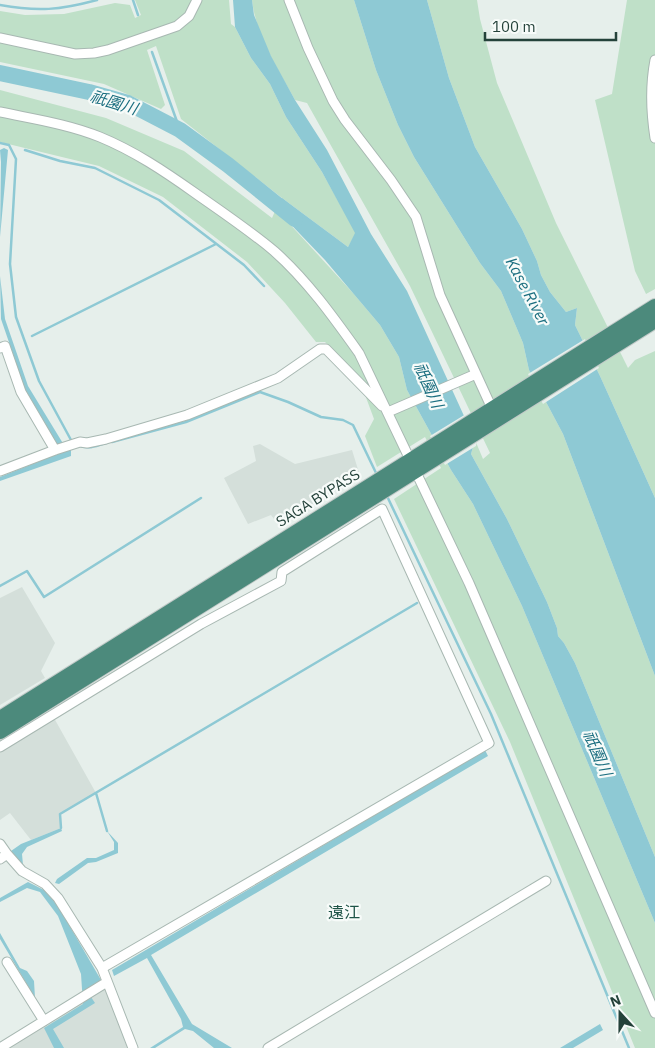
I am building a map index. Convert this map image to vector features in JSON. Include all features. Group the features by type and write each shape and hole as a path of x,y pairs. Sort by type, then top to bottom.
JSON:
{"highway":[{"name":"SAGA BYPASS","path":"0,732 241,574 412,466 491,408 655,306"},
{"name":"SAGA BYPASS","path":"412,466 497,421 655,321"},
{"name":"SAGA BYPASS","path":"0,718 241,574"}],"street":[{"path":"0,38 75,54 94,53 178,26 189,16 198,0"},
{"path":"289,0 333,101 416,217 440,295 497,421"},
{"path":"655,60 652,76 651,113 655,138"},
{"path":"0,112 70,128 99,137 158,167 252,232 287,265 339,325 359,354 469,583 655,1013"},
{"path":"0,348 5,346 21,392 55,450"},
{"path":"0,471 80,442 86,443 106,439 187,415 278,378 320,349 326,349 388,412"},
{"path":"388,412 476,374"},
{"path":"0,747 200,624 281,580 282,572 382,509 489,743 102,968"},
{"path":"0,844 3,856 22,871 45,884 58,898 102,968 133,1048"},
{"path":"268,1048 546,881"},
{"path":"7,962 44,1021"},
{"path":"0,1048 107,982"}],"shaded area":[{"path":"260,444 295,464 352,450 360,476 278,524 271,515 248,524 224,478 256,461 253,446"},
{"path":"22,587 55,643 41,671 45,678 0,705 0,598"},
{"path":"54,718 96,793 60,814 61,828 31,840 10,813 0,820 0,751"},
{"path":"107,987 130,1048 4,1048"}],"green space":[{"path":"135,0 229,0 231,24 235,27 251,58 270,84 286,117 322,172 356,233 348,247 181,119 156,46 147,50 165,105 161,109 104,84 0,62 0,11 25,15 64,14 115,3 130,5 135,18 141,15"},
{"path":"252,0 354,0 376,70 398,125 414,157 480,263 501,291 523,343 529,370 563,434 655,676 655,857 575,663 558,636 557,628 547,602 507,519 471,454 475,440 483,459 490,453 410,286 307,103 295,100 275,64 258,26"},
{"path":"427,0 477,0 480,19 497,83 556,223 628,368 635,360 655,351 655,498 575,325 577,308 566,312 550,292 522,229 475,147 449,78"},
{"path":"627,0 655,0 655,289 646,294 635,271 595,100 612,94"},
{"path":"0,90 106,118 184,151 272,218 276,209 380,325 399,357 407,390 451,470 473,504 522,606 655,923 655,1048 635,1048 510,742 394,499 441,468 425,437 377,467 365,436 374,419 358,376 325,342 316,342 285,303 247,262 163,197 99,166 0,142"}],"water":[{"path":"233,0 252,0 254,15 271,56 295,100 327,150 371,234 407,291 475,440 471,454 507,519 547,602 557,628 558,636 575,663 655,857 655,923 522,606 473,504 451,470 407,390 399,357 380,325 325,260 276,209 282,198 348,247 355,233 322,172 286,117 270,84 251,58 235,27"},
{"name":"Kase River","path":"354,0 427,0 449,78 475,147 522,229 550,292 566,312 577,308 575,325 655,498 655,676 563,434 529,370 523,343 501,291 480,263 414,157 398,125 376,70"},
{"path":"4,148 8,150 0,237 0,150"},
{"path":"0,276 5,319 28,386 67,450 71,450 71,456 0,481 0,477 60,453 57,444 25,389 1,319"},
{"path":"485,750 488,756 151,955 192,1024 232,1048 214,1048 193,1031 185,1029 155,1048 150,1048 183,1027 181,1019 147,958 114,976 112,970"},
{"path":"61,828 62,831 27,847 22,854 23,865 11,851 21,844"},
{"path":"107,831 118,843 118,853 96,862 88,863 59,884 55,883 57,879 87,858 96,858 114,850 114,842"},
{"path":"28,882 44,890 58,906 101,980 90,987 91,997 95,1003 53,1029 64,1048 54,1048 44,1028 83,1004 81,974 58,916 40,892 27,888 0,902 0,898"},
{"path":"0,933 20,968 27,971 34,981 35,998 0,939"},
{"path":"600,1024 603,1030 573,1048 560,1048"}],"pier":[{"path":"585,339 599,368 543,404 528,374"},
{"path":"466,414 477,440 476,446 445,465 430,436"}],"waterway":[{"path":"0,5 26,9 49,9 97,0"},
{"path":"133,0 138,15"},
{"path":"152,52 180,130"},
{"name":"祇園川","path":"0,73 89,92 128,103 180,130 228,165 295,219"},
{"path":"0,143 9,145 16,159 10,264 16,317 39,381 71,440 74,441"},
{"path":"25,150 60,161 95,168 159,200 244,265 264,286"},
{"path":"32,336 216,244"},
{"path":"112,442 186,422 260,392 321,417 343,420 353,425 377,475"},
{"path":"78,445 88,447 106,443"},
{"path":"386,494 491,714 629,1048"},
{"path":"0,586 27,571 44,597 201,498"},
{"path":"61,828 60,814 417,603"},
{"path":"96,793 107,831"}],"district":[{"name":"遠江","path":"344,912"}]}
